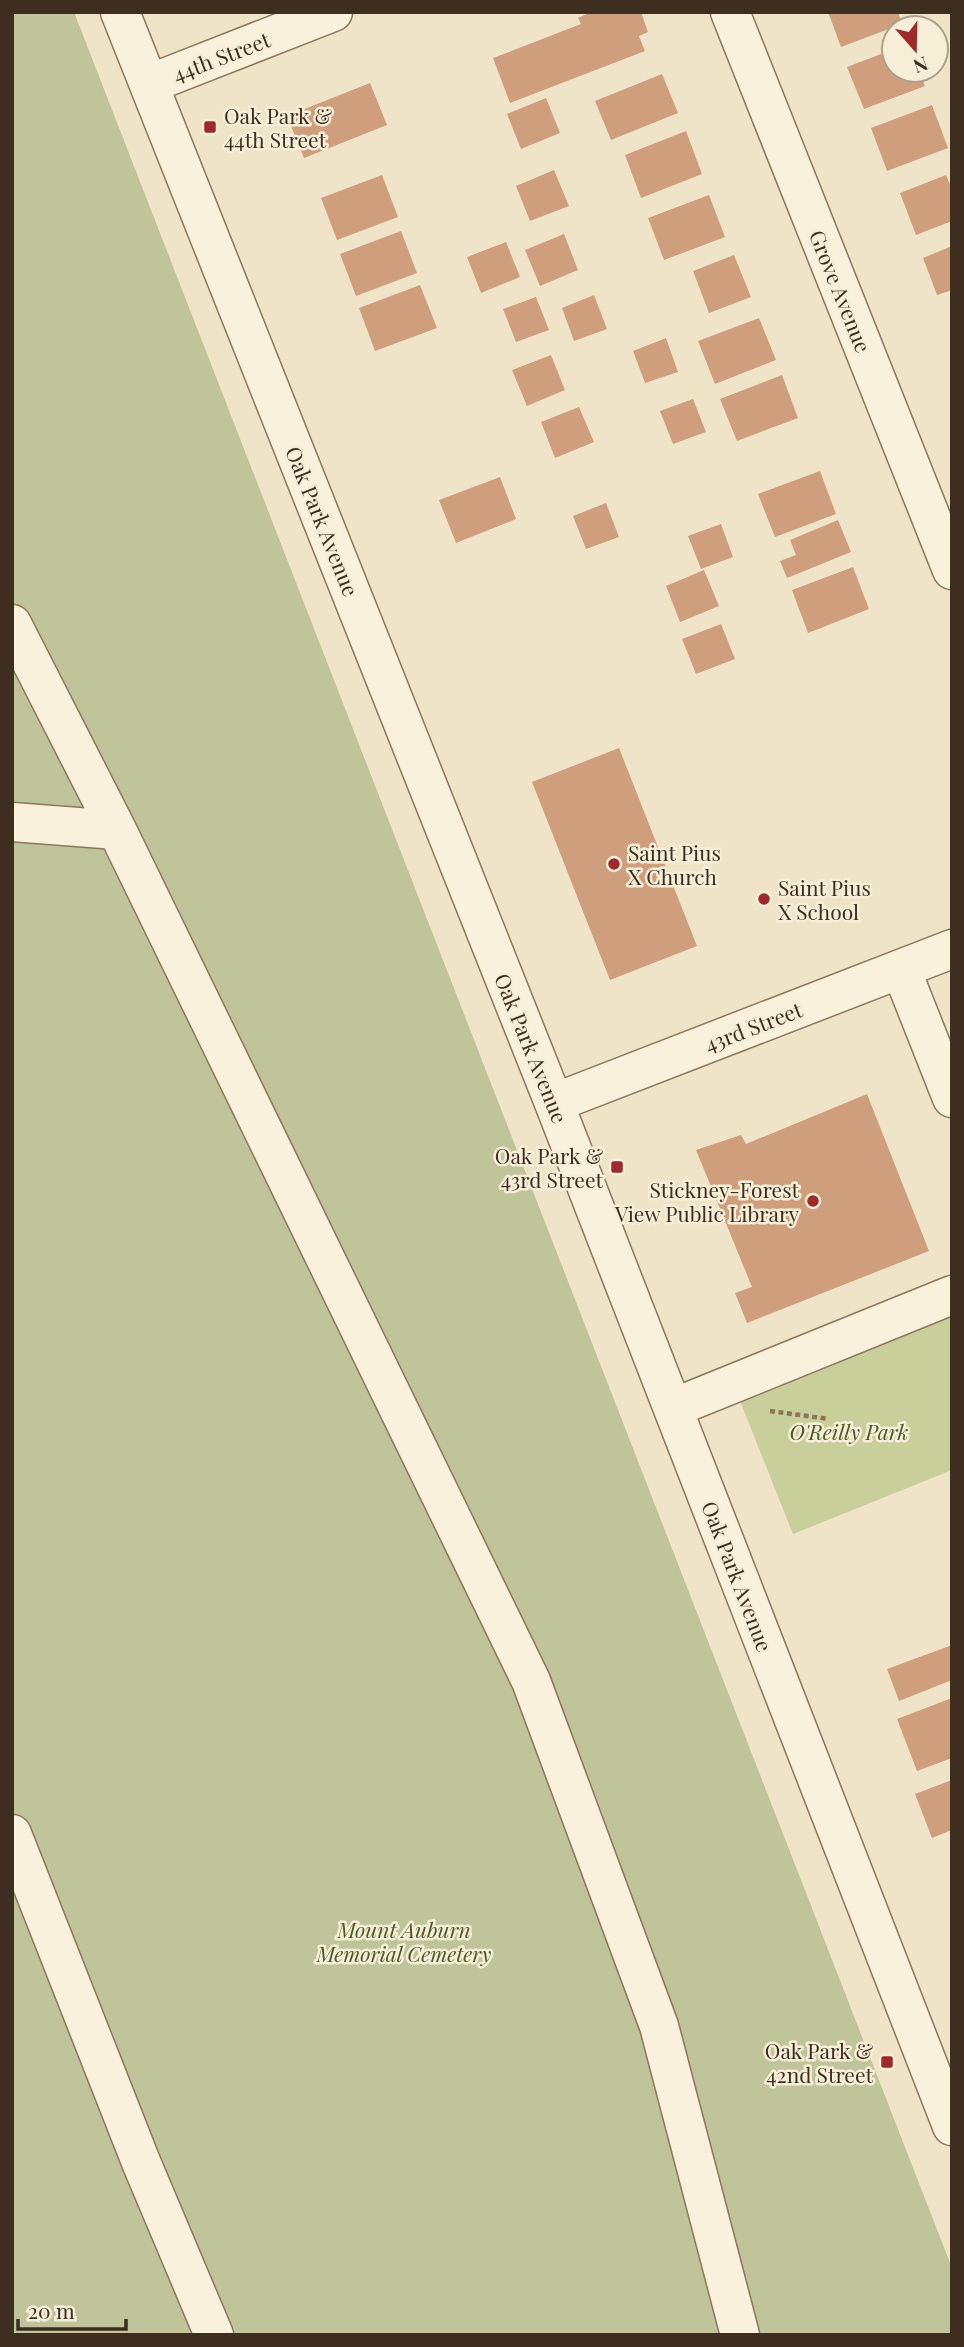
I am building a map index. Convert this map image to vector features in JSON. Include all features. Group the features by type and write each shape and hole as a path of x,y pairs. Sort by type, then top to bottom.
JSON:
{"street":[{"name":"Oak Park Avenue","path":"120,12 554,1103 951,2124"},
{"name":"44th Street","path":"149,84 333,12"},
{"name":"Grove Avenue","path":"730,12 952,570"},
{"path":"12,624 117,830 531,1681 659,2026 740,2335"},
{"path":"12,822 117,830"},
{"name":"43rd Street","path":"554,1103 952,949"},
{"path":"901,969 952,1098"},
{"path":"673,1408 952,1295"},
{"path":"12,1834 141,2162 214,2335"}],"path":[{"path":"764,1410 830,1419"}],"green space":[{"name":"Mount Auburn Memorial Cemetery","path":"12,12 74,12 952,2268 952,2335 12,2335"},
{"name":"O'Reilly Park","path":"952,1309 952,1470 793,1534 738,1396"}],"building":[{"path":"591,12 641,12 648,32 639,36 645,51 510,103 493,58 581,24 578,18"},
{"path":"828,12 898,12 899,14 880,14 880,32 841,47"},
{"path":"880,54 880,84 925,86 864,109 847,67"},
{"path":"662,74 678,113 611,140 595,101"},
{"path":"370,83 387,125 304,158 287,116"},
{"path":"546,98 560,133 521,149 507,114"},
{"path":"932,105 948,148 887,171 871,128"},
{"path":"686,131 702,174 641,198 625,155"},
{"path":"554,170 569,206 530,221 516,186"},
{"path":"382,175 398,217 337,240 321,198"},
{"path":"946,175 952,189 952,221 916,235 900,193"},
{"path":"709,195 725,237 664,260 648,218"},
{"path":"401,231 417,273 356,296 340,254"},
{"path":"564,234 578,270 540,286 525,250"},
{"path":"506,242 520,277 481,293 467,257"},
{"path":"952,246 952,290 937,295 923,258"},
{"path":"734,255 751,297 709,313 693,271"},
{"path":"420,285 437,328 375,351 359,308"},
{"path":"594,295 607,329 574,341 562,308"},
{"path":"536,297 549,330 516,342 503,309"},
{"path":"759,318 776,360 715,384 698,341"},
{"path":"666,338 678,372 645,383 633,351"},
{"path":"551,355 565,390 527,406 512,370"},
{"path":"782,375 798,418 737,441 720,399"},
{"path":"693,399 706,432 673,444 660,411"},
{"path":"579,407 594,442 555,458 541,422"},
{"path":"820,471 836,514 775,537 758,494"},
{"path":"500,477 516,519 456,543 439,500"},
{"path":"606,503 619,537 586,549 573,516"},
{"path":"838,520 851,552 787,578 780,561 796,555 790,540"},
{"path":"721,524 733,557 701,569 688,536"},
{"path":"853,567 869,609 808,633 792,590"},
{"path":"704,570 719,606 680,622 666,586"},
{"path":"721,624 735,659 696,674 682,639"},
{"name":"Saint Pius X Church","path":"619,748 697,946 610,980 532,782"},
{"name":"Stickney-Forest View Public Library","path":"867,1094 929,1251 747,1323 735,1293 752,1287 696,1150 741,1135 746,1144"},
{"path":"952,1645 952,1680 899,1701 887,1669"},
{"path":"952,1698 952,1758 917,1771 897,1719"},
{"path":"952,1780 952,1830 932,1838 915,1794"}],"place":[{"name":"Oak Park & 44th Street","path":"210,127"},
{"name":"Saint Pius X Church","path":"614,864"},
{"name":"Saint Pius X School","path":"764,899"},
{"name":"Oak Park & 43rd Street","path":"617,1167"},
{"name":"Stickney-Forest View Public Library","path":"813,1201"},
{"name":"Oak Park & 42nd Street","path":"887,2062"}]}
